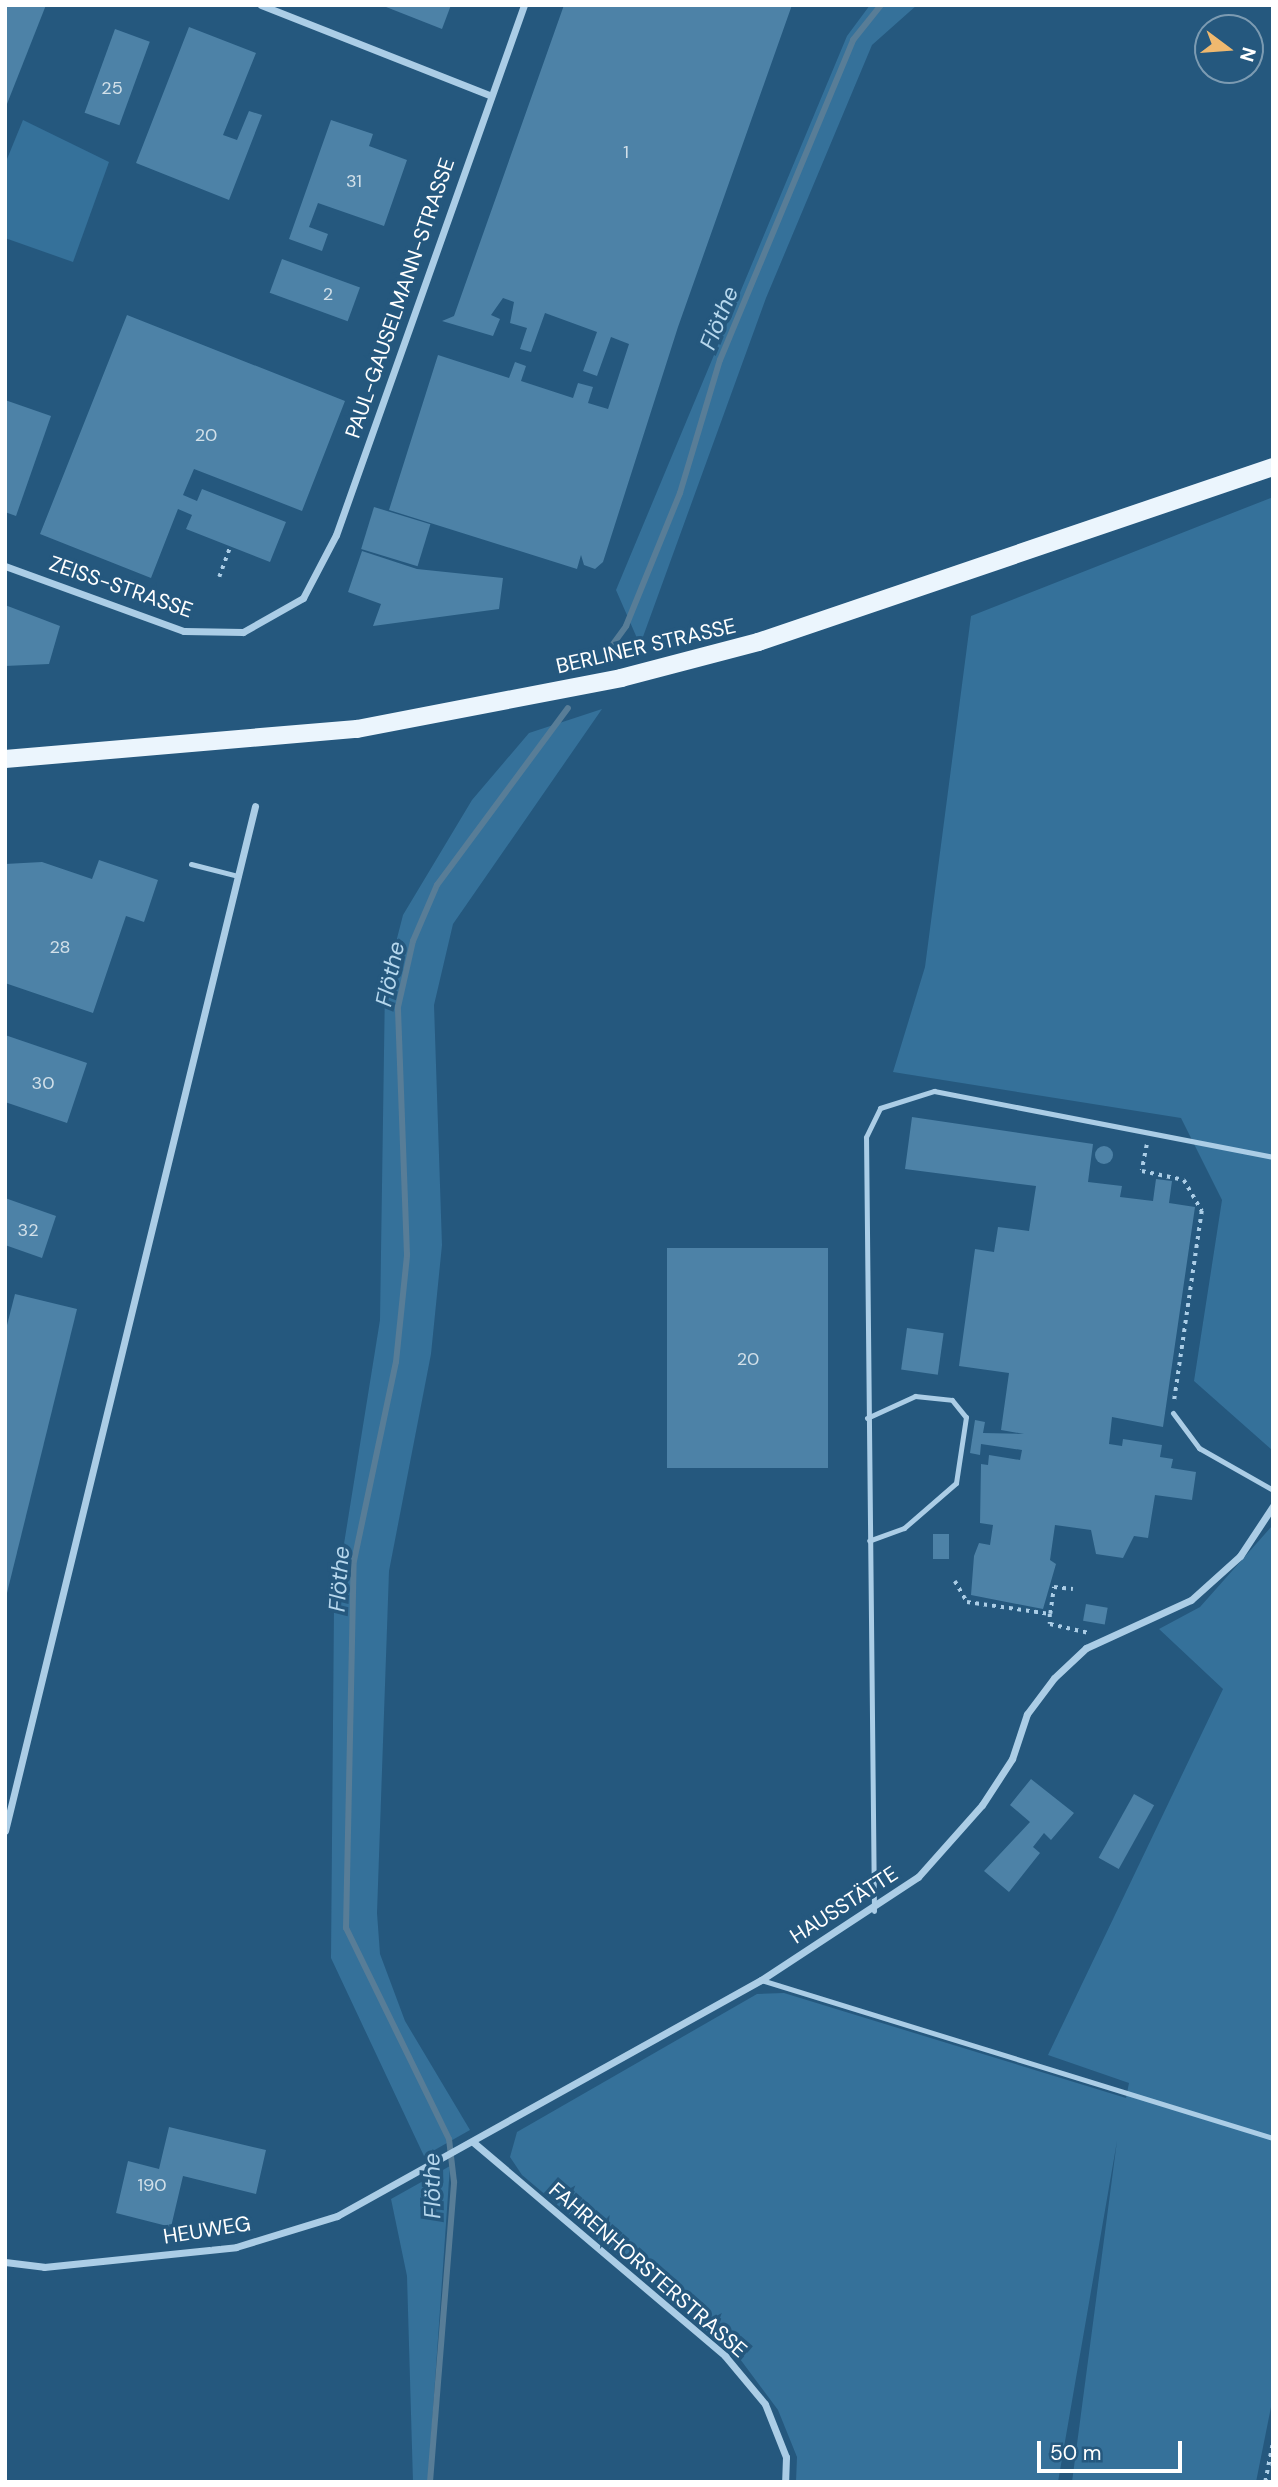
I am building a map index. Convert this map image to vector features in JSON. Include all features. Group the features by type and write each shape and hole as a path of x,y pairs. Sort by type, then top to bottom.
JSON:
{"main road":[{"name":"BERLINER STRASSE","path":"5,759 357,729 621,678 758,642 1273,467"}],"street":[{"path":"261,5 490,95"},
{"name":"PAUL-GAUSELMANN-STRASSE","path":"303,598 337,535 490,95 524,5"},
{"name":"ZEISS-STRASSE","path":"5,566 184,631 243,632 303,598"},
{"path":"5,1831 255,806"},
{"name":"HAUSSTÄTTE","path":"440,2161 761,1980 874,1911 918,1877 982,1805 1012,1759 1027,1714 1054,1678 1108,1637 1191,1601 1240,1556 1273,1506"},
{"name":"FAHRENHORSTERSTRASSE","path":"473,2142 725,2356 765,2404 786,2457 785,2482"},
{"name":"HEUWEG","path":"5,2262 44,2267 236,2247 337,2216 440,2161"}],"lane":[{"path":"191,864 237,876"},
{"path":"874,1911 866,1137 880,1108 934,1091 1273,1157"},
{"path":"867,1418 915,1395 952,1400 966,1417 956,1483 904,1528 869,1541"},
{"path":"1173,1413 1199,1448 1273,1490"},
{"path":"761,1980 1273,2138"}],"path":[{"path":"219,577 230,546"},
{"path":"1150,1133 1142,1171 1184,1180 1202,1211 1173,1413"},
{"path":"955,1581 967,1602 1049,1615"},
{"path":"1073,1589 1055,1587 1049,1615 1050,1624 1108,1637"},
{"path":"1265,2482 1273,2441"}],"shaded area":[{"path":"870,5 917,5 872,45 766,298 640,645 616,590 847,36"},
{"path":"23,120 109,162 73,262 5,238 5,164"},
{"path":"1273,497 1273,1451 1194,1381 1222,1200 1181,1118 893,1072 925,967 971,616"},
{"path":"602,709 453,924 434,1005 442,1245 431,1354 389,1571 377,1913 380,1954 405,2021 470,2130 424,2156 331,1958 334,1606 380,1320 385,985 403,915 472,800 529,733"},
{"path":"1273,1525 1273,2397 1256,2482 1072,2482 1117,2141 1058,2482 796,2482 797,2457 778,2410 740,2359 522,2175 510,2157 517,2132 757,1994 784,1993 1126,2098 1129,2083 1048,2055 1223,1689 1159,1629 1200,1607"},
{"path":"450,2166 428,2482 413,2482 407,2276 391,2199"}],"building":[{"path":"5,5 46,5 5,109"},
{"path":"381,5 451,5 442,29"},
{"path":"564,5 792,5 678,327 603,562 595,569 584,565 581,555 577,569 389,510 438,355 509,378 515,362 526,366 521,381 573,398 578,383 593,387 588,403 608,409 629,344 611,337 597,376 583,371 597,332 545,313 531,352 520,349 527,328 510,323 514,302 503,298 491,315 500,319 493,336 442,321 454,316"},
{"path":"189,27 256,53 223,135 237,140 249,111 262,115 229,200 136,163"},
{"path":"115,29 150,42 119,125 85,113"},
{"path":"331,120 373,134 369,146 407,160 384,226 318,203 309,227 328,234 322,251 289,239"},
{"path":"282,259 360,287 348,321 270,293"},
{"path":"127,315 345,401 302,511 194,469 183,495 197,501 202,489 286,522 270,562 186,529 192,515 178,509 151,578 40,534"},
{"path":"5,400 51,416 16,516 5,512"},
{"path":"374,507 430,524 418,566 361,549"},
{"path":"362,551 417,569 503,578 499,609 373,626 381,604 348,592"},
{"path":"5,605 60,626 49,664 5,666"},
{"path":"99,860 158,880 144,922 126,916 93,1013 5,983 5,864 42,862 92,879"},
{"path":"5,1035 87,1063 67,1123 5,1102"},
{"path":"912,1117 1093,1144 1088,1182 1122,1186 1120,1197 1153,1201 1156,1179 1172,1181 1169,1203 1195,1207 1163,1427 1112,1417 1109,1444 1122,1446 1123,1439 1162,1445 1160,1457 1173,1459 1171,1468 1196,1472 1192,1500 1155,1495 1148,1538 1134,1536 1123,1558 1096,1554 1091,1530 1055,1525 1050,1560 1056,1564 1043,1609 971,1595 974,1556 979,1543 990,1545 993,1525 980,1523 981,1464 988,1465 989,1455 1020,1460 1022,1450 981,1444 980,1455 970,1453 975,1420 985,1422 983,1433 1024,1434 1001,1430 1009,1373 959,1366 975,1249 994,1252 998,1227 1029,1231 1036,1186 905,1169"},
{"path":"1104,1146 1112,1151 1113,1155 1108,1163 1104,1164 1096,1159 1095,1155 1100,1147"},
{"path":"5,1198 56,1216 42,1258 5,1245"},
{"path":"667,1248 828,1248 828,1468 667,1468"},
{"path":"15,1294 77,1309 6,1597 5,1333"},
{"path":"907,1328 944,1333 938,1375 901,1370"},
{"path":"933,1534 949,1534 949,1559 933,1559"},
{"path":"1086,1604 1108,1608 1105,1625 1083,1621"},
{"path":"1031,1779 1074,1813 1051,1840 1044,1833 1033,1847 1040,1853 1009,1892 984,1871 1030,1822 1010,1805"},
{"path":"1134,1794 1154,1805 1119,1869 1099,1858"},
{"path":"169,2127 266,2150 256,2194 183,2176 171,2227 116,2213 128,2161 159,2169"}],"waterway":[{"name":"Flöthe","path":"608,651 626,626 680,493 720,360 853,40 881,5"},
{"name":"Flöthe","path":"430,2482 454,2182 449,2139 346,1928 354,1561 396,1362 407,1255 398,1007 413,941 437,885 568,708"}]}
